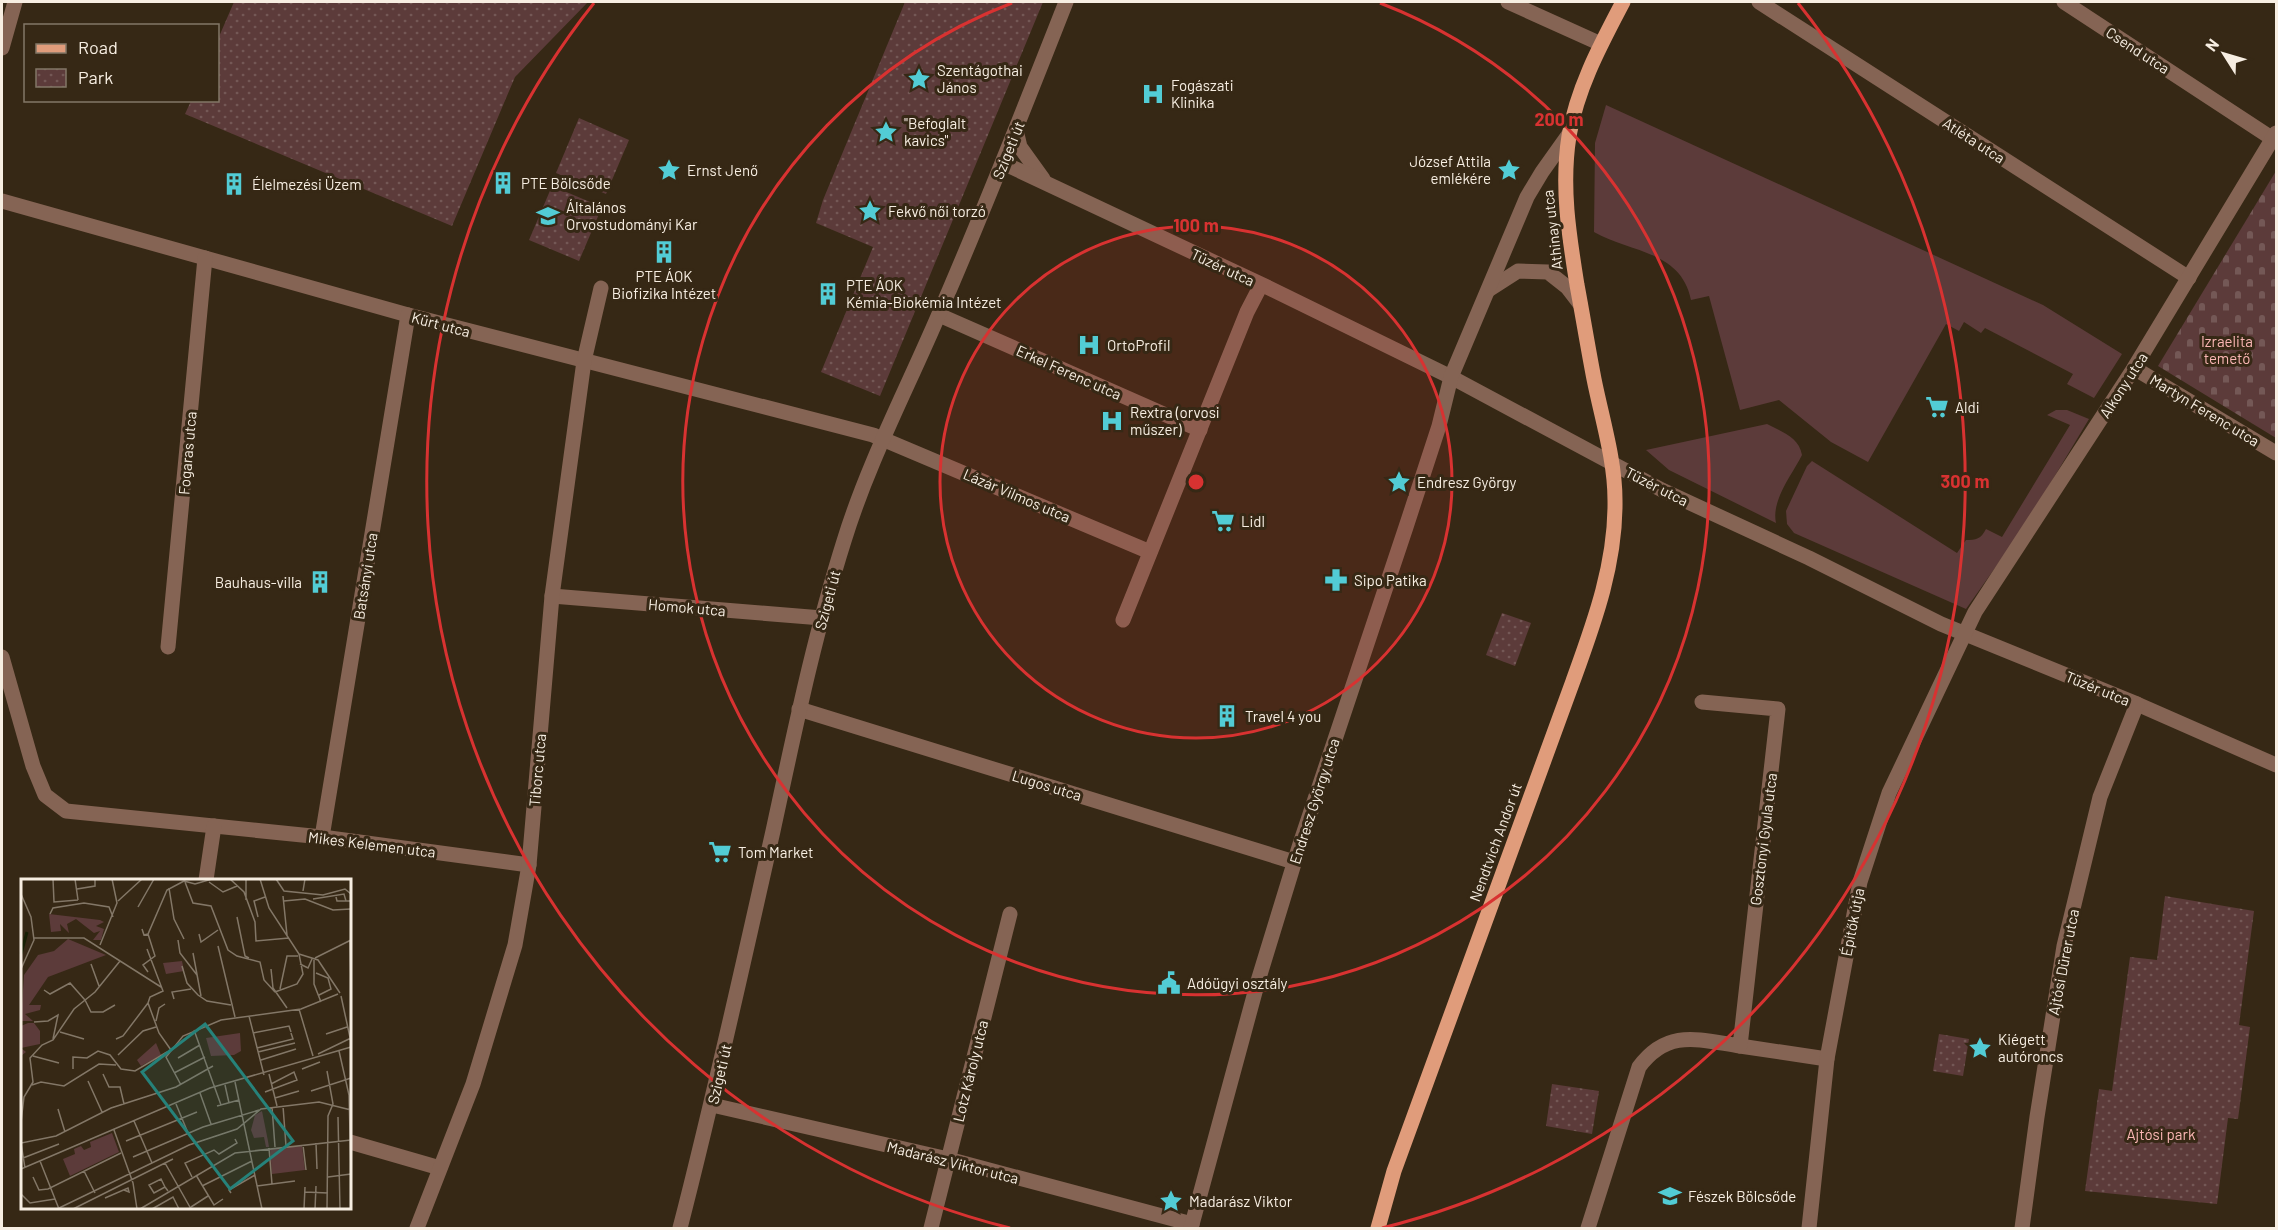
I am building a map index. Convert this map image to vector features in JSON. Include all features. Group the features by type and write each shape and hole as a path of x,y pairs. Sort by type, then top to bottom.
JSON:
{"main road":[{"name":"Athinay utca","path":"1611,462 1580,304 1565,206 1564,177 1569,134 1588,71 1623,2"},
{"name":"Nendtvich Andor út","path":"1378,1228 1394,1171 1594,621 1613,543 1615,500 1611,462"}],"street":[{"path":"2,48 15,2"},
{"name":"Szigeti út","path":"680,1228 712,1105 800,709 822,618 845,538 883,438 939,315 1003,163 1066,2"},
{"path":"1508,2 1601,44"},
{"name":"Atléta utca","path":"1759,2 2188,278"},
{"name":"Csend utca","path":"2064,2 2275,136"},
{"name":"Tüzér utca","path":"1016,130 1020,147 1032,166 1048,184"},
{"name":"Endresz György utca","path":"1192,1226 1258,981 1294,862 1420,482 1438,426 1450,377 1490,289 1527,197 1569,134"},
{"name":"Alkony utca","path":"1964,634 1975,612 2134,368 2275,136"},
{"name":"Tüzér utca","path":"1003,163 1450,377 1662,489 1964,634 2137,704 2277,765"},
{"name":"Kürt utca","path":"2,201 408,315 883,438"},
{"name":"Fogaras utca","path":"168,647 205,258"},
{"path":"1490,289 1518,271 1548,272 1567,287 1580,304"},
{"path":"1123,620 1247,312 1261,285"},
{"name":"Tiborc utca","path":"417,1228 473,1084 515,945 529,865 552,596 584,361 601,288"},
{"name":"Batsányi utca","path":"321,837 408,315"},
{"name":"Erkel Ferenc utca","path":"939,315 1200,430"},
{"name":"Martyn Ferenc utca","path":"2134,368 2277,453"},
{"name":"Lázár Vilmos utca","path":"883,438 1150,552"},
{"name":"Homok utca","path":"552,596 822,618"},
{"name":"Építők útja","path":"1809,1228 1827,1059 1860,882 1873,836 1889,793 1964,634"},
{"name":"Mikes Kelemen utca","path":"2,663 33,766 45,795 66,811 321,837 529,865"},
{"name":"Gosztonyi Gyula utca","path":"1702,702 1778,709 1740,1046"},
{"name":"Ajtósi Dürer utca","path":"2022,1228 2064,946 2100,797 2137,704"},
{"name":"Lugos utca","path":"800,709 1294,862"},
{"path":"206,879 214,826"},
{"name":"Lotz Károly utca","path":"931,1228 1010,914"},
{"path":"1588,1228 1640,1066 1666,1042 1692,1040 1827,1059"},
{"name":"Madarász Viktor utca","path":"712,1105 948,1159 1192,1226"},
{"path":"351,1142 440,1168"}],"green space":[{"path":"234,2 588,2 515,77 452,226 185,114 191,102 219,102 219,37"},
{"path":"905,2 1043,2 880,396 821,372 873,247 816,223 823,200"},
{"path":"1606,105 2043,305 2122,354 2094,398 2067,384 2073,374 1985,328 1981,333 1964,322 1959,331 1946,324 1868,462 1831,442 1779,400 1740,410 1709,296 1691,300 1677,271 1665,262 1594,232 1595,143"},
{"path":"579,118 629,140 606,194 556,173"},
{"name":"Izraelita temető","path":"2276,171 2276,438 2158,366"},
{"path":"552,186 602,207 579,261 529,240"},
{"path":"2056,410 2067,410 2089,419 2026,524 1966,609 1794,533 1787,524 1786,511 1807,466 1812,461 1957,553 1966,540 1978,538 1986,529 2002,537 2070,425 2047,415"},
{"path":"1767,424 1794,439 1802,455 1779,497 1775,514 1776,523 1669,470 1646,450"},
{"path":"1502,613 1531,623 1515,666 1486,655"},
{"name":"Ajtósi park","path":"2165,896 2254,911 2239,1025 2250,1027 2238,1119 2228,1118 2217,1204 2085,1191 2099,1089 2112,1091 2130,957 2157,960"},
{"path":"1939,1034 1969,1039 1963,1076 1933,1071"},
{"path":"1552,1084 1599,1091 1592,1134 1546,1126"}],"place":[{"name":"Szentágothai János","path":"919,79"},
{"name":"Fogászati Klinika","path":"1153,94"},
{"name":"\"Befoglalt kavics\"","path":"886,132"},
{"name":"Ernst Jenő","path":"669,170"},
{"name":"József Attila emlékére","path":"1509,170"},
{"name":"PTE Bölcsőde","path":"503,183"},
{"name":"Élelmezési Üzem","path":"234,184"},
{"name":"Fekvő női torzó","path":"870,211"},
{"name":"Általános Orvostudományi Kar","path":"548,216"},
{"name":"PTE ÁOK Biofizika Intézet","path":"664,252"},
{"name":"PTE ÁOK Kémia-Biokémia Intézet","path":"828,294"},
{"name":"OrtoProfil","path":"1089,345"},
{"name":"Aldi","path":"1937,407"},
{"name":"Rextra (orvosi műszer)","path":"1112,421"},
{"name":"Endresz György","path":"1399,482"},
{"name":"Lidl","path":"1223,521"},
{"name":"Sipo Patika","path":"1336,580"},
{"name":"Bauhaus-villa","path":"320,582"},
{"name":"Travel 4 you","path":"1227,716"},
{"name":"Tom Market","path":"720,852"},
{"name":"Adóügyi osztály","path":"1169,983"},
{"name":"Kiégett autóroncs","path":"1980,1048"},
{"name":"Fészek Bölcsőde","path":"1670,1196"},
{"name":"Madarász Viktor","path":"1171,1201"}]}
